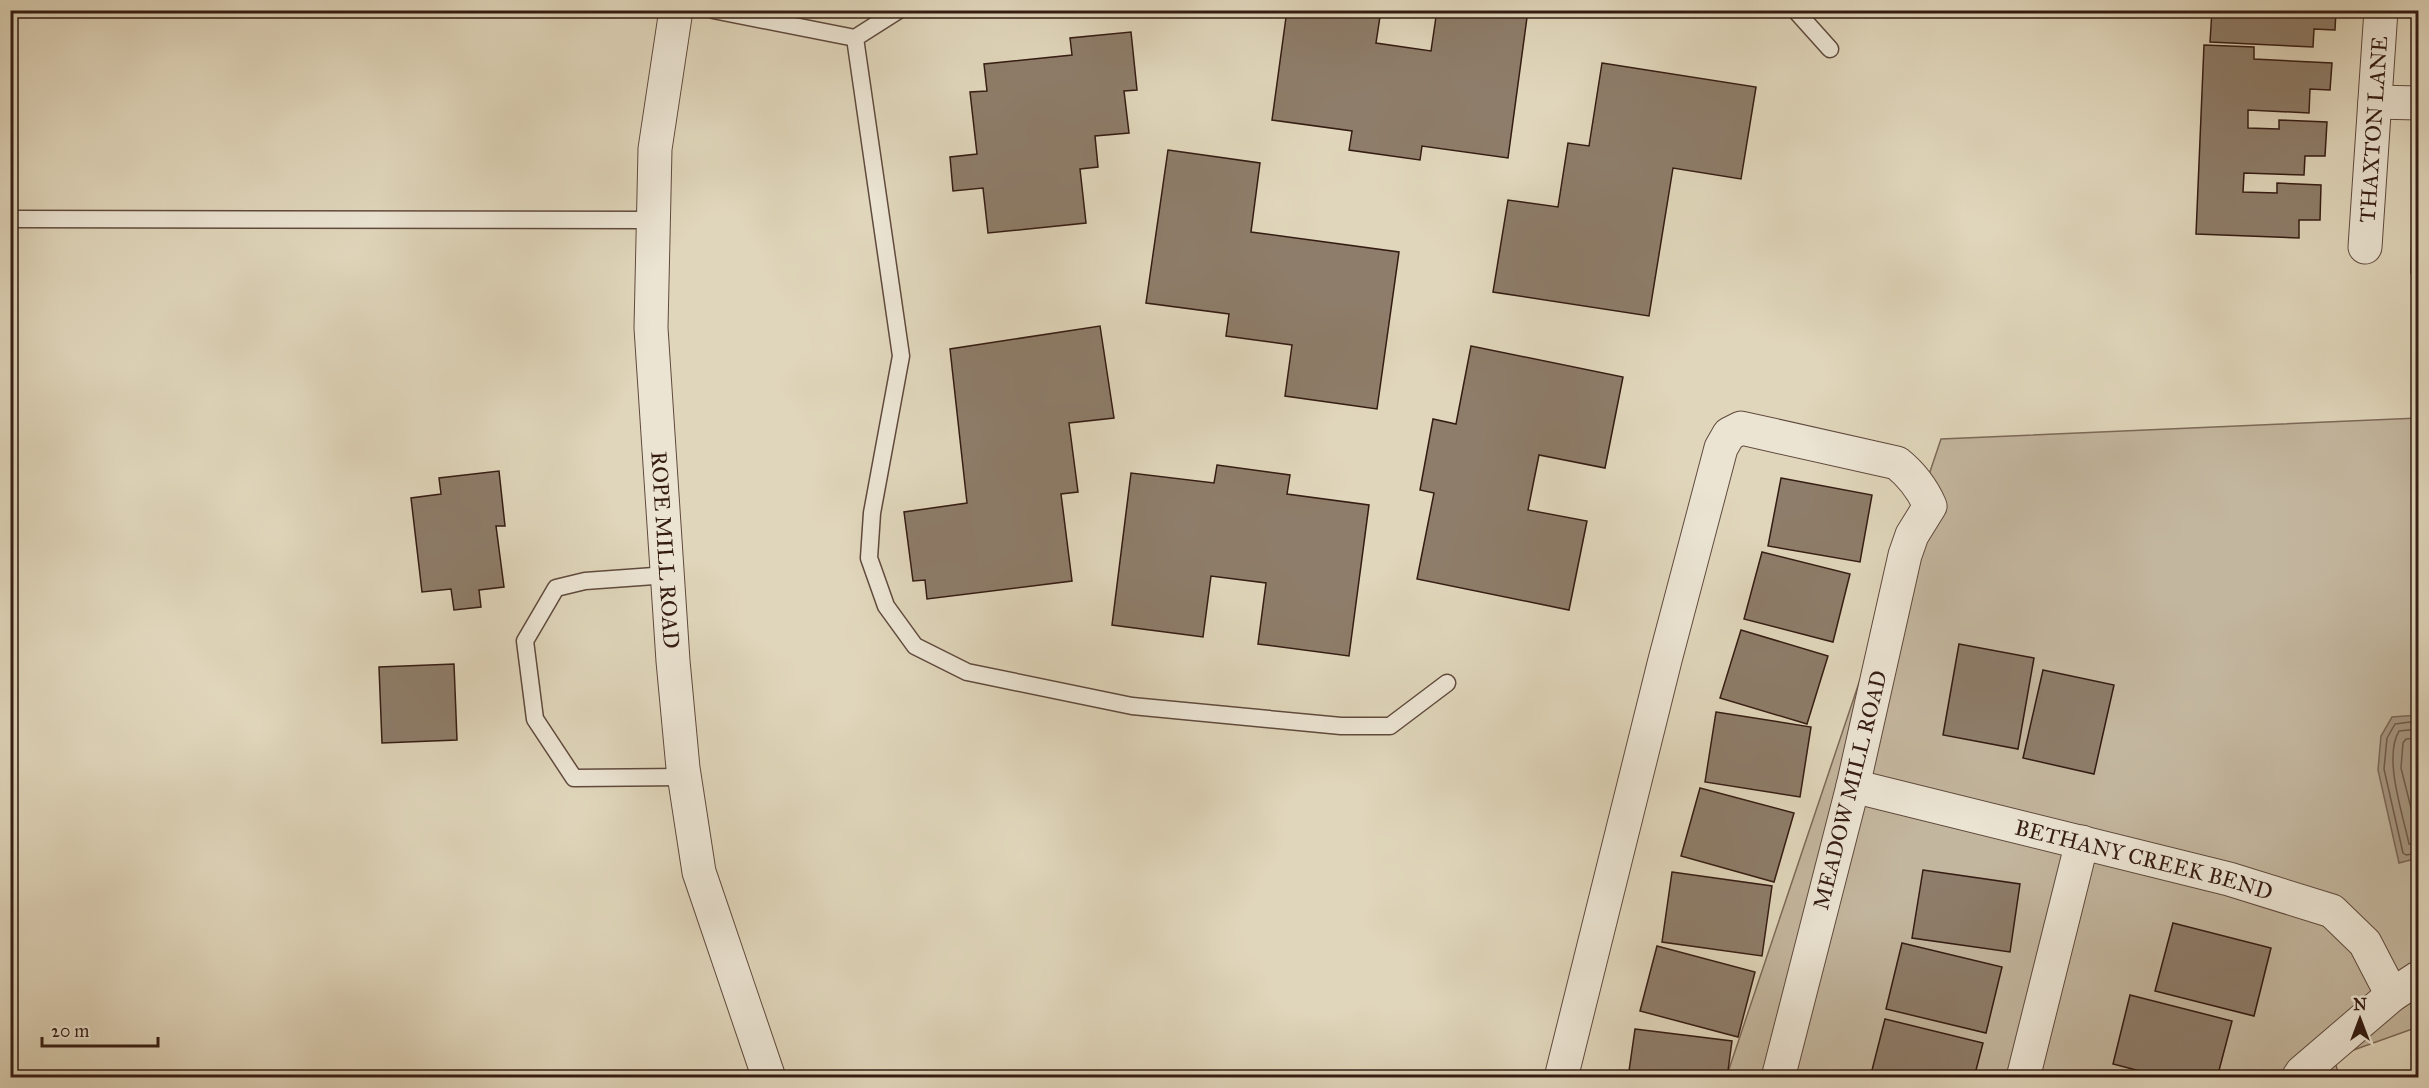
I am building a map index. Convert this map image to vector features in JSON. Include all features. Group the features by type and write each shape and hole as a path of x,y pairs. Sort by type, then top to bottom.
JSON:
{"street":[{"name":"ROPE MILL ROAD","path":"676,10 655,148 651,328 673,661 684,777 699,872 769,1077"},
{"name":"THAXTON LANE","path":"2365,246 2381,10"},
{"path":"2375,102 2418,102"},
{"name":"MEADOW MILL ROAD","path":"1561,1077 1668,648 1721,448 1728,434 1741,428 1897,463 1923,490 1930,506 1912,535 1905,555 1853,786 1778,1077"},
{"name":"BETHANY CREEK BEND","path":"1853,786 2229,879 2332,911 2405,986"},
{"path":"2023,1077 2082,842"},
{"path":"2298,1077 2405,986"}],"lane":[{"path":"713,10 855,38 899,10"},
{"path":"1795,10 1830,49"},
{"path":"855,38 901,356 872,513 869,558 886,606 915,646 967,672 1132,706 1341,726 1390,726 1447,683"},
{"path":"10,219 654,220"},
{"path":"668,575 585,581 556,588 525,641 535,718 574,778 684,777"}],"shaded area":[{"path":"2418,418 2418,1027 2334,1057 2339,1077 1726,1078 1941,439"}],"water":[{"path":"2418,715 2418,858 2399,863 2378,770 2381,736 2392,717"}],"building":[{"path":"1287,10 1381,10 1376,43 1431,51 1437,10 1528,10 1508,158 1422,146 1420,160 1349,150 1352,131 1272,120"},
{"path":"2212,10 2336,10 2335,30 2314,29 2313,47 2210,42"},
{"path":"1131,32 1137,90 1124,91 1129,133 1095,136 1098,167 1080,169 1086,223 988,233 983,188 953,191 950,157 977,154 970,92 987,91 984,64 1072,55 1070,38"},
{"path":"2204,45 2254,47 2254,59 2332,63 2330,90 2310,89 2309,113 2248,110 2248,128 2279,129 2279,120 2327,122 2325,156 2305,156 2304,175 2244,173 2243,192 2277,193 2277,183 2321,185 2320,220 2299,220 2299,238 2196,234"},
{"path":"1602,63 1756,87 1741,179 1673,168 1649,316 1493,292 1508,200 1558,207 1568,143 1589,146"},
{"path":"1168,150 1260,163 1251,232 1399,252 1377,409 1285,396 1292,345 1226,336 1229,314 1146,303"},
{"path":"2413,167 2418,167 2418,274 2411,273"},
{"path":"1100,326 1114,418 1069,423 1078,492 1061,494 1072,581 927,599 925,580 913,581 904,512 967,503 950,349"},
{"path":"1471,346 1623,377 1605,468 1539,455 1528,510 1587,521 1569,610 1417,579 1434,493 1420,490 1433,419 1456,424"},
{"path":"1217,465 1290,475 1287,494 1369,505 1349,656 1258,644 1266,583 1211,576 1203,637 1112,625 1131,473 1214,483"},
{"path":"499,471 505,526 496,526 504,587 479,590 481,607 454,610 451,589 422,592 411,498 441,494 439,478"},
{"path":"1781,478 1872,495 1860,562 1768,546"},
{"path":"1762,552 1850,574 1833,642 1744,619"},
{"path":"1741,630 1828,656 1807,724 1720,698"},
{"path":"1959,644 2034,658 2018,749 1943,735"},
{"path":"454,664 457,740 382,743 379,667"},
{"path":"2043,670 2114,685 2094,774 2023,758"},
{"path":"1716,712 1811,727 1800,797 1705,782"},
{"path":"1700,788 1794,813 1774,882 1681,856"},
{"path":"1923,870 2020,884 2010,952 1912,938"},
{"path":"1672,872 1772,886 1762,956 1662,942"},
{"path":"2173,923 2271,948 2254,1016 2155,991"},
{"path":"1902,943 2002,967 1986,1033 1886,1009"},
{"path":"1657,946 1755,972 1738,1037 1640,1011"},
{"path":"2130,995 2232,1021 2217,1078 2167,1078 2113,1064"},
{"path":"1885,1019 1983,1043 1974,1078 1870,1078"},
{"path":"1635,1029 1732,1041 1727,1078 1628,1078"},
{"path":"2105,1072 2127,1078 2104,1078"}]}
